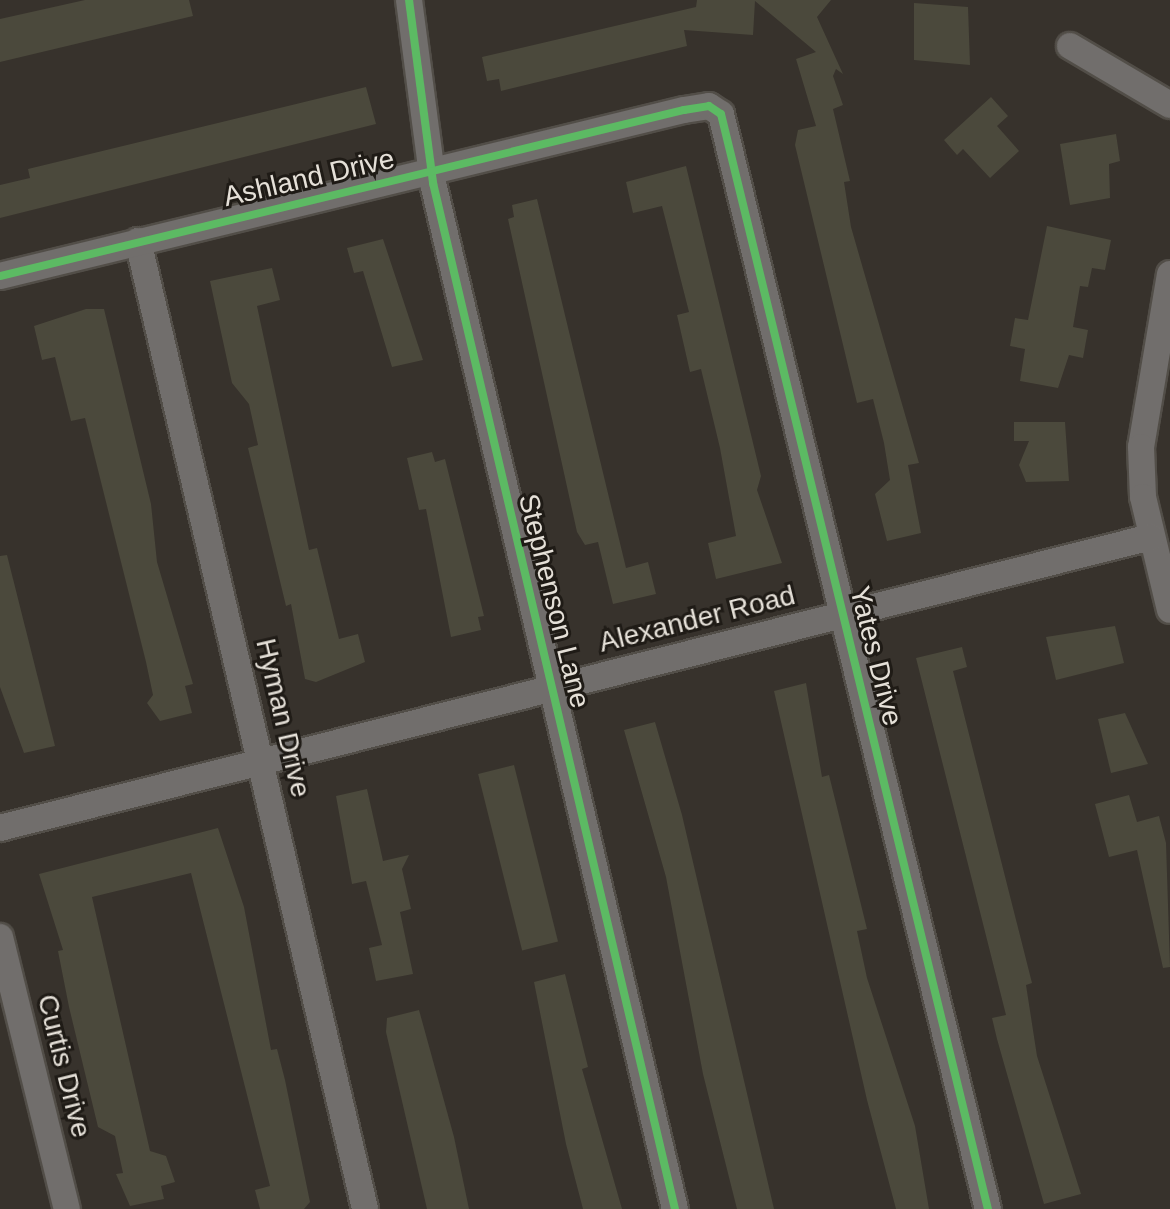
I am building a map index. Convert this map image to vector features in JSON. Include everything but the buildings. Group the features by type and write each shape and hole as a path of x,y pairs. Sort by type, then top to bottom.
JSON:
{"street":[{"name":"Stephenson Lane","path":"409,0 431,171 675,1209"},
{"path":"1070,46 1170,105"},
{"name":"Ashland Drive","path":"0,276 684,110 709,106 721,114"},
{"name":"Yates Drive","path":"721,114 988,1209"},
{"name":"Hyman Drive","path":"138,241 365,1209"},
{"path":"1170,274 1141,447 1151,537 1170,610"},
{"name":"Alexander Road","path":"0,828 1151,537"},
{"name":"Curtis Drive","path":"0,937 67,1209"}],"cycle path":[{"path":"409,0 433,183 675,1209"},
{"path":"0,276 684,110 709,106 721,114 988,1209"}]}
